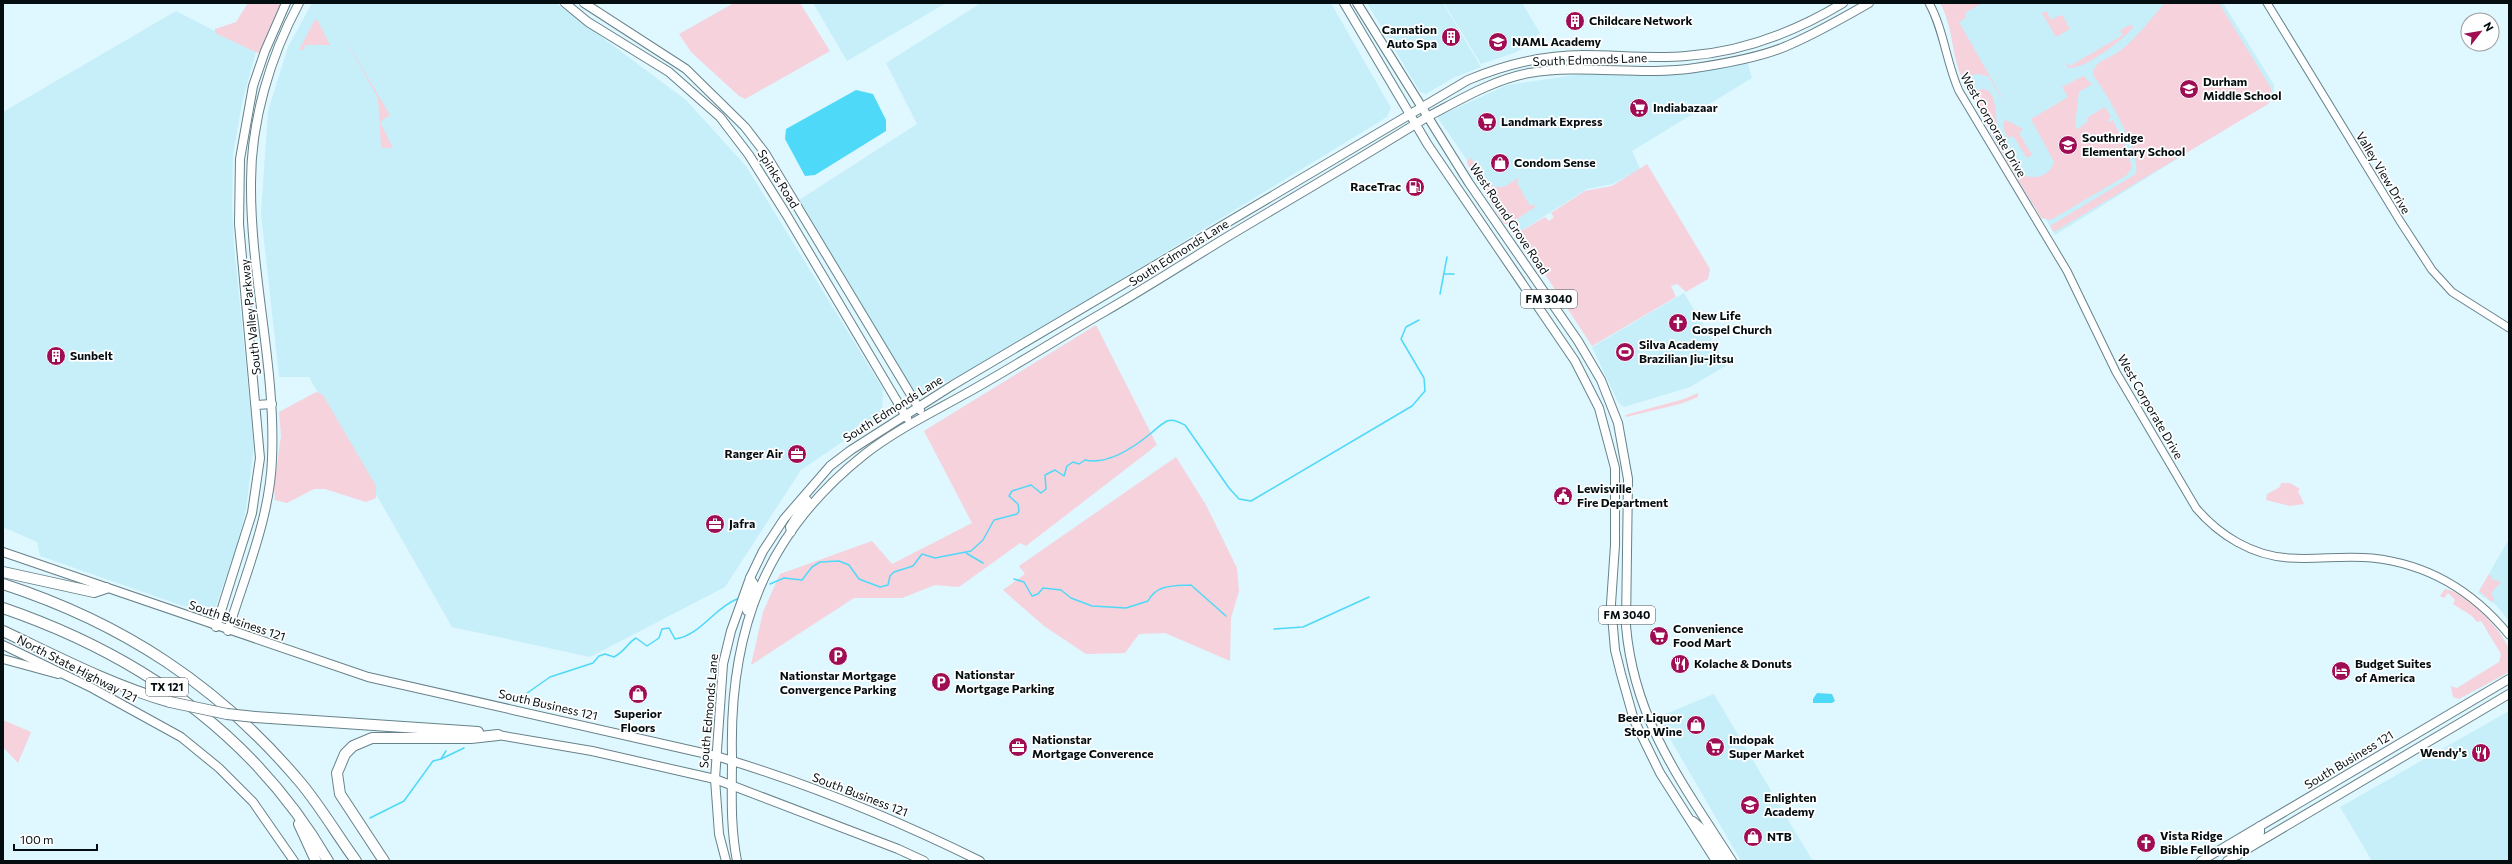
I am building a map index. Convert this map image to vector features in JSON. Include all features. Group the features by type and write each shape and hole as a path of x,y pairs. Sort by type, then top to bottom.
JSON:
{"highway":[{"path":"3,572 94,592 106,588"},
{"name":"TX 121","path":"3,584 54,602 110,627 156,654 208,690 230,709 282,762 320,807 355,861"},
{"name":"TX 121","path":"3,608 39,620 105,649 176,694 229,737 298,814"},
{"path":"3,630 82,669 136,692 170,702 227,714 255,717 431,728 498,735"},
{"path":"384,861 340,794 337,772 345,754 353,746 372,738 471,738 498,735"},
{"path":"298,814 300,827 316,861"},
{"path":"298,814 328,861"}],"main road":[{"name":"South Valley Parkway","path":"216,627 252,513 260,458 239,224 240,159 243,134 253,86 265,51 286,3"},
{"name":"South Valley Parkway","path":"228,631 269,493 272,460 272,404 252,223 251,182 256,135 268,78 286,27 299,3"},
{"name":"Spinks Road","path":"565,3 588,22 669,72 720,117 750,155 910,424"},
{"name":"Spinks Road","path":"584,3 686,69 728,109 765,153 924,415"},
{"name":"West Round Grove Road","path":"1344,3 1409,113 1450,178 1575,360 1599,408 1615,468 1615,545 1611,604 1616,650 1634,720 1660,772 1716,861"},
{"name":"West Round Grove Road","path":"1357,3 1427,118 1485,207 1578,341 1594,368 1611,403 1618,423 1628,479 1626,626 1628,650 1633,671 1646,715 1661,748 1732,861"},
{"name":"South Edmonds Lane","path":"726,859 719,834 715,779 723,664 731,631 750,578 784,519 838,460 918,406 1420,106 1479,75 1527,62 1582,55 1685,56 1753,46 1810,22 1843,3"},
{"name":"South Edmonds Lane","path":"738,861 730,817 732,706 740,644 749,614 776,554 791,532 813,505 851,466 867,453 924,415 965,394 1105,312 1416,124 1490,85 1529,73 1696,68 1788,46 1828,27 1869,3"},
{"path":"631,49 638,37"},
{"path":"1632,56 1632,69"},
{"path":"1527,62 1529,73"},
{"path":"720,117 728,109"},
{"path":"243,134 256,135"},
{"path":"1101,298 1105,312"},
{"path":"256,405 272,404"},
{"path":"791,532 790,527 792,521 807,500 806,494"},
{"name":"South Business 121","path":"3,552 341,669 398,685 732,760 872,811 980,861"},
{"path":"749,614 746,608 754,584 750,578"},
{"name":"North State Highway 121","path":"3,645 70,677 181,737 219,768 253,802 294,861"},
{"path":"3,659 34,669 70,677"},
{"name":"South Business 121","path":"2201,861 2509,679"},
{"name":"South Business 121","path":"2227,861 2509,694"},
{"path":"498,735 592,751 715,779 731,787 898,848 924,861"},
{"path":"2399,744 2405,756"},
{"path":"1688,816 1705,831 1724,861"},
{"path":"2238,855 2239,846 2260,833 2260,826"}],"street":[{"name":"West Corporate Drive","path":"1929,3 1938,21 1947,63 1959,91 2067,271 2134,403 2196,508 2205,519 2228,537 2260,553 2290,558 2372,558 2419,569 2444,580 2469,595 2509,635"},
{"name":"Valley View Drive","path":"2267,3 2400,221 2432,270 2452,292 2509,328"}],"shaded area":[{"path":"248,3 284,3 260,54 215,33 215,29 236,22"},
{"path":"312,3 556,3 686,100 746,166 883,389 882,415 801,470 725,587 590,657 452,627 309,377 279,377 261,213 268,111 288,47"},
{"path":"734,3 800,3 830,51 745,99 739,96 691,52 679,34"},
{"path":"813,3 946,3 847,61"},
{"path":"981,3 1331,3 1391,108 1387,117 966,374 948,381 918,398 799,200 917,124 886,63"},
{"path":"1367,3 1443,3 1481,67 1453,78 1426,94 1420,92"},
{"name":"NAML Academy","path":"1444,3 1522,3 1540,33 1517,52 1481,64"},
{"path":"1940,3 1982,3 1965,13 1966,18 1959,22 2007,106 1988,76 1977,74 1962,78 1958,69 1950,30"},
{"name":"Durham Middle School","path":"1942,3 2223,3 2274,85 2273,99 2055,235 1963,76"},
{"path":"2165,3 2219,3 2271,88 2272,99 2268,104 2054,232 2050,226 2136,174 2134,153 2122,123 2093,75 2096,66 2099,63 2117,53 2127,45"},
{"path":"176,11 256,52 243,99 233,154 232,205 234,246 254,445 246,509 238,542 214,612 209,615 40,556 37,542 3,527 3,112"},
{"path":"2046,11 2051,20 2060,15 2063,16 2070,29 2056,37 2042,13"},
{"path":"317,19 330,45 305,45 304,50 299,50 314,21"},
{"path":"2132,25 2133,28 2102,54 2082,65 2067,67 2066,63 2070,66 2123,35 2120,30"},
{"path":"340,31 390,115 380,122 393,148 381,148 378,98"},
{"path":"1747,61 1752,78 1632,151 1640,169 1613,184 1587,189 1518,233 1437,117 1507,85 1596,72"},
{"path":"2083,76 2092,84 2079,92 2075,124 2077,130 2088,121 2088,117 2105,107 2111,117 2108,120 2109,122 2113,120 2122,139 2117,143 2124,142 2132,167 2127,175 2051,220 2041,218 1991,134 1976,102 1975,93 1981,89 1987,90 1991,93 1995,106 1998,132 2009,154 2023,175 2037,177 2046,174 2054,162 2031,119 2068,97 2062,87"},
{"path":"2006,120 2023,129 2019,133 2032,155 2027,158 2013,136 2008,138 2004,130 2003,123"},
{"path":"1471,158 1487,182 1492,185 1502,187 1519,178 1517,183 1530,206 1534,204 1535,207 1510,224 1504,224 1468,165 1467,161"},
{"path":"1647,164 1710,269 1708,279 1686,292 1677,284 1671,286 1676,297 1592,346 1518,233 1545,217 1549,221 1554,217 1551,213 1585,191 1612,186"},
{"path":"1684,293 1727,365 1690,387 1624,407 1618,402 1592,347"},
{"path":"1096,325 1157,445 1026,546 1020,543 959,587 935,585 902,598 854,598 751,665 763,612 780,574 872,541 892,564 972,523 924,431"},
{"path":"316,392 323,395 376,486 376,498 366,502 325,489 314,489 287,503 275,500 274,487 281,436 279,412"},
{"path":"1698,393 1698,397 1680,404 1626,417 1625,415 1684,399"},
{"path":"1176,457 1206,505 1237,568 1239,591 1231,618 1230,661 1165,633 1139,634 1125,653 1086,654 1044,626 1003,590 1025,574 1019,566"},
{"path":"2281,483 2290,483 2300,489 2298,491 2304,504 2290,506 2266,500 2267,494 2280,487"},
{"path":"2509,539 2509,621 2496,605 2478,593"},
{"path":"2489,574 2492,577 2491,579 2501,582 2491,593 2494,599 2492,602 2479,591"},
{"path":"2445,589 2463,597 2490,621 2504,639 2508,647 2510,660 2509,672 2459,699 2453,697 2451,686 2457,688 2499,662 2501,654 2481,621 2477,622 2472,616 2453,604 2455,600 2448,593 2444,598 2440,596"},
{"path":"1714,694 1813,861 1741,861 1662,725 1663,715"},
{"path":"2509,711 2509,861 2372,861 2340,807"},
{"path":"3,720 31,732 18,763 3,747"}],"water":[{"path":"856,90 873,94 886,120 886,131 815,175 805,176 785,139 786,129"},
{"path":"1817,693 1832,694 1835,701 1832,703 1813,703 1813,699"}],"waterway":[{"path":"1440,294 1447,257"},
{"path":"1444,274 1454,274"},
{"path":"770,584 784,578 802,580 812,567 820,562 839,561 849,565 859,579 880,587 888,585 890,576 894,572 913,566 922,554 935,558 971,551 983,540 994,520 1017,514 1019,511 1018,504 1009,496 1012,491 1031,485 1041,493 1046,489 1045,475 1055,470 1064,476 1067,466 1073,462 1079,464 1085,460 1094,461 1111,458 1136,445 1170,420 1185,425 1229,488 1239,499 1251,501 1412,406 1425,391 1424,378 1401,339 1406,327 1419,320"},
{"path":"966,553 983,563"},
{"path":"1014,579 1024,582 1032,596 1038,594 1043,588 1061,590 1071,598 1092,606 1126,608 1148,601 1156,591 1166,587 1191,585 1226,616"},
{"path":"1274,629 1303,627 1369,597"},
{"path":"523,696 550,677 593,663 599,656 605,654 614,657 622,652 636,638 647,646 659,638 662,629 669,628 675,639 684,637 700,627 721,608 737,599"},
{"path":"441,759 464,748"},
{"path":"370,818 404,801 433,761 441,759 446,751"}],"place":[{"name":"Childcare Network","path":"1575,21"},
{"name":"Carnation Auto Spa","path":"1451,37"},
{"name":"NAML Academy","path":"1498,42"},
{"name":"Durham Middle School","path":"2189,89"},
{"name":"Indiabazaar","path":"1639,108"},
{"name":"Landmark Express","path":"1487,122"},
{"name":"Southridge Elementary School","path":"2068,145"},
{"name":"Condom Sense","path":"1500,163"},
{"name":"RaceTrac","path":"1415,187"},
{"name":"New Life Gospel Church","path":"1678,323"},
{"name":"Silva Academy Brazilian Jiu-Jitsu","path":"1625,352"},
{"name":"Sunbelt","path":"56,356"},
{"name":"Ranger Air","path":"797,454"},
{"name":"Lewisville Fire Department","path":"1563,496"},
{"name":"Jafra","path":"715,524"},
{"name":"Convenience Food Mart","path":"1659,636"},
{"name":"Nationstar Mortgage Convergence Parking","path":"838,656"},
{"name":"Kolache & Donuts","path":"1680,664"},
{"name":"Budget Suites of America","path":"2341,671"},
{"name":"Nationstar Mortgage Parking","path":"941,682"},
{"name":"Superior Floors","path":"638,694"},
{"name":"Beer Liquor Stop Wine","path":"1696,725"},
{"name":"Nationstar Mortgage Converence","path":"1018,747"},
{"name":"Indopak Super Market","path":"1715,747"},
{"name":"Wendy's","path":"2481,753"},
{"name":"Enlighten Academy","path":"1750,805"},
{"name":"NTB","path":"1753,837"},
{"name":"Vista Ridge Bible Fellowship","path":"2146,843"}]}
